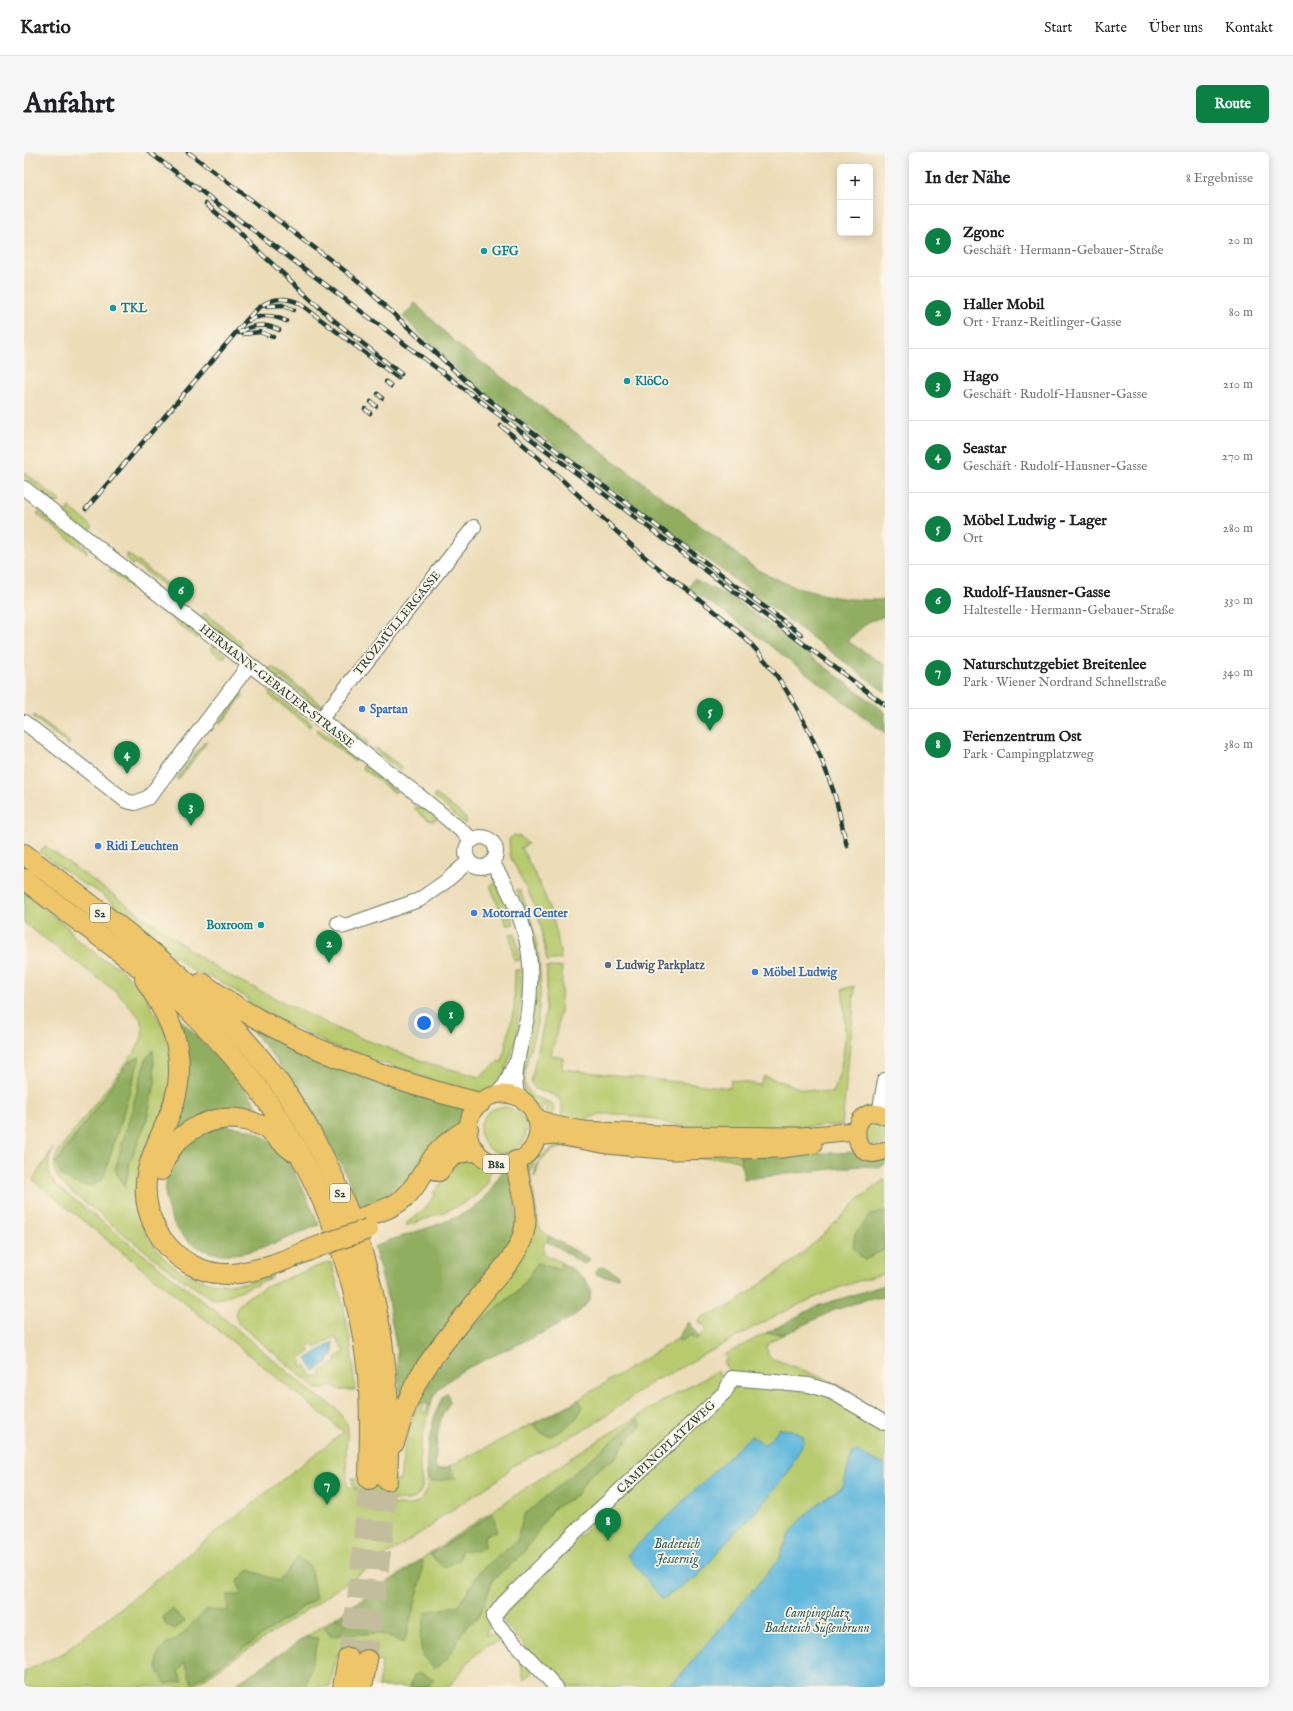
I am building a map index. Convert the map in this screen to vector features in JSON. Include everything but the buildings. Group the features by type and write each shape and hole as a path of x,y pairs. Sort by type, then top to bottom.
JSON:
{"highway":[{"name":"S2","path":"24,854 176,973 207,1001 234,1028 263,1062 305,1124 322,1154 340,1193 365,1261 381,1333 388,1395 381,1474"},
{"name":"S2","path":"24,879 136,966 193,1013 220,1041 264,1095 303,1158 325,1206 347,1268 356,1303 365,1351 369,1398 381,1474"},
{"path":"136,966 166,1013 174,1033 179,1054 179,1084 175,1102 150,1162 146,1188 149,1214 154,1227 162,1240 170,1249 189,1264 201,1269 225,1274 238,1274 263,1267 323,1238"},
{"path":"176,973 195,978 248,1013 324,1050 402,1081 447,1095 488,1099"},
{"path":"303,1158 285,1146 270,1131 252,1122 221,1119 197,1126 179,1138 167,1154 163,1163 158,1187 161,1214 166,1224 180,1243 202,1256 217,1261 232,1262 323,1238 366,1223 390,1220 412,1206 423,1194 443,1164 452,1155 462,1151 475,1151"},
{"path":"366,1223 405,1197 437,1153 450,1141 468,1129"},
{"path":"381,1474 413,1389 421,1375 444,1343 509,1262 521,1241 526,1213 516,1161"},
{"path":"343,1687 358,1659 362,1687"}],"main road":[{"path":"468,1129 469,1119 474,1110 488,1099 510,1095 520,1099 529,1106 535,1117 537,1127 536,1137 552,1135 607,1145 672,1151 782,1149 856,1137"},
{"path":"882,1115 866,1116 861,1120 856,1137 861,1147 872,1153 878,1153 885,1150"},
{"path":"535,1117 555,1124 584,1130 670,1135 856,1137"},
{"name":"B8a","path":"468,1129 470,1140 475,1151 485,1159 497,1164 507,1164 526,1156 536,1137"}],"street":[{"name":"HERMANN-GEBAUER-STRASSE","path":"24,488 249,665 413,791 473,840"},
{"name":"TRÖZMÜLLERGASSE","path":"320,720 474,527"},
{"path":"24,722 126,801 136,803 149,797 249,665"},
{"path":"482,837 492,842 496,852 492,862 483,867 469,861 467,857 467,849 473,840 482,837"},
{"path":"338,923 345,926 419,900 445,882 469,861"},
{"path":"492,862 516,904 523,925 530,964 529,998 517,1058 516,1090 520,1099"},
{"path":"488,1099 505,1085 517,1058"},
{"path":"882,1115 885,1080"},
{"name":"CAMPINGPLATZWEG","path":"556,1687 493,1618 503,1604 573,1534 725,1392 732,1378 809,1385 832,1392 885,1423"}],"green space":[{"path":"415,303 457,344 755,568 786,583 819,594 851,599 885,600 885,616 868,622 847,641 885,665 885,692 471,383 403,317"},
{"path":"24,472 61,501 58,503 24,477"},
{"path":"69,507 93,527 86,530 67,515 69,512 67,509"},
{"path":"39,511 58,526 60,523 82,541 81,544 86,548 87,553 37,514"},
{"path":"127,553 186,599 184,602 135,563 131,565 127,558"},
{"path":"111,568 141,590 140,594 109,570"},
{"path":"694,579 739,602 885,712 885,733 755,634 689,588"},
{"path":"150,599 173,616 175,614 200,634 197,639 148,600"},
{"path":"205,613 242,643 239,647 201,618"},
{"path":"213,645 227,655 225,657 220,657 210,649"},
{"path":"272,666 322,705 310,704 306,700 307,697 280,677 278,679 268,671"},
{"path":"269,691 311,723 310,727 270,696"},
{"path":"242,693 243,696 221,724 219,723"},
{"path":"333,714 368,742 365,746 335,724"},
{"path":"34,715 70,743 69,745 33,717"},
{"path":"318,729 334,741 335,739 357,756 355,762 316,732"},
{"path":"205,741 207,742 178,780 176,779"},
{"path":"376,748 402,767 400,771 374,750"},
{"path":"364,765 397,791 395,793 362,768"},
{"path":"436,794 464,816 467,820 465,824 434,797"},
{"path":"416,806 420,809 423,807 437,819 434,821 428,820 414,808"},
{"path":"514,835 521,837 528,844 521,848 542,888 547,901 556,929 561,959 547,961 541,926 533,902 510,856 509,839"},
{"path":"45,846 204,960 234,978 342,1031 428,1063 480,1077 499,1061 502,1062 514,1008 515,970 521,970 521,997 517,1024 519,1025 516,1040 502,1080 492,1089 479,1095 438,1085 432,1080 390,1065 373,1062 335,1047 250,1006 247,998 216,979 196,973 127,918 101,894 83,884 40,852"},
{"path":"495,882 503,895 514,924 507,926 491,888 491,885"},
{"path":"516,889 520,890 531,922 540,972 537,1023 527,1061 524,1083 532,1096 552,1103 554,1107 551,1119 545,1113 547,1105 543,1105 541,1113 524,1091 523,1085 525,912"},
{"path":"24,893 69,928 75,938 104,960 119,967 143,991 170,1041 171,1087 139,1204 142,1225 148,1238 164,1258 180,1271 198,1279 212,1283 227,1284 245,1283 273,1275 273,1277 223,1298 215,1299 209,1297 173,1273 61,1182 55,1169 56,1158 58,1152 136,1050 142,1037 143,1029 140,1018 115,991 24,923","holes":["153,1051 155,1082 146,1122 130,1162 125,1187 146,1059","139,1057 103,1179 56,1163 129,1062"]},
{"path":"515,933 520,960 514,961 510,934"},
{"path":"547,967 562,967 560,1011 557,1033 551,1055 563,1058 562,1069 730,1088 731,1080 760,1085 764,1076 802,1089 833,1093 838,1079 845,1042 845,1017 842,989 854,986 853,1015 842,1125 720,1131 673,1125 654,1119 616,1114 600,1114 576,1123 560,1121 562,1108 561,1101 551,1094 535,1089 531,1082 546,1011"},
{"path":"236,1012 468,1107 462,1121 394,1195 361,1209 341,1164 307,1104 280,1066"},
{"path":"178,1017 227,1067 247,1091 272,1127 250,1117 168,1143 175,1020"},
{"path":"153,1050 155,1082 146,1122 130,1162 125,1188 115,1170 146,1059"},
{"path":"140,1057 103,1179 92,1186 70,1181 65,1178 56,1163 129,1062"},
{"path":"498,1107 508,1107 520,1113 525,1121 525,1139 520,1147 512,1152 498,1153 490,1150 483,1143 480,1135 480,1125 483,1117 490,1110"},
{"path":"871,1120 885,1123 885,1144 869,1146 861,1130"},
{"path":"225,1126 253,1130 268,1140 278,1150 295,1173 319,1225 259,1249 235,1254 223,1254 207,1251 194,1245 182,1235 168,1210 166,1195 167,1180 172,1162 178,1152 199,1133"},
{"path":"557,1141 741,1156 741,1162 726,1158 650,1158 568,1147 554,1150 546,1155 540,1161 534,1177 536,1167 540,1159 546,1152 555,1147"},
{"path":"548,1142 537,1156 530,1171 537,1218 540,1228 549,1236 547,1242 544,1243 543,1251 546,1255 561,1262 561,1270 537,1263 519,1290 463,1335 515,1268 526,1167 540,1147"},
{"path":"53,1148 49,1159 49,1169 54,1182 58,1187 214,1310 313,1393 337,1409 346,1422 348,1429 346,1448 347,1486 357,1490 353,1485 352,1478 400,1481 406,1441 419,1402 424,1404 422,1411 426,1413 428,1405 431,1405 421,1445 420,1469 422,1489 418,1496 409,1500 376,1498 395,1505 413,1504 420,1501 425,1495 427,1474 436,1469 446,1468 571,1404 677,1339 688,1322 697,1338 706,1331 702,1323 699,1324 702,1317 730,1306 793,1261 820,1238 860,1198 885,1179 885,1212 870,1215 864,1260 885,1249 885,1274 843,1286 800,1304 655,1380 593,1425 514,1465 499,1479 192,1687 24,1687 24,1672 65,1652 344,1432 33,1180"},
{"path":"858,1152 885,1157 885,1164 879,1167 859,1166 744,1179 741,1162 741,1156"},
{"path":"473,1160 489,1168 489,1179 483,1189 472,1198 458,1206 406,1226 405,1224 423,1211 434,1197 434,1192 457,1162"},
{"path":"508,1170 510,1171 519,1233 406,1392 400,1392 396,1346 388,1300 374,1247 463,1214 483,1200 502,1172"},
{"path":"885,1212 885,1249 864,1260 853,1247 855,1234 870,1215"},
{"path":"549,1236 590,1259 586,1264 577,1260 553,1244 547,1242"},
{"path":"331,1262 344,1309 351,1346 355,1390 341,1390 331,1385 325,1389 317,1389 237,1321 236,1314 239,1305 255,1293 277,1282","holes":["335,1336 345,1352 336,1357 337,1362 320,1372 322,1376 318,1378 316,1375 313,1377 305,1365 302,1367 300,1363 302,1361 300,1358 311,1351 308,1347 313,1344 316,1348"]},
{"path":"561,1262 581,1275 590,1287 589,1299 586,1305 576,1315 565,1322 461,1371 440,1387 433,1397 431,1405 419,1402 437,1369 463,1335 519,1290 537,1263 560,1270"},
{"path":"604,1266 618,1275 618,1278 604,1277 594,1273 598,1268"},
{"path":"885,1285 885,1297 868,1299 835,1310 784,1334 766,1333 817,1306"},
{"path":"688,1322 699,1337 694,1340 691,1335 681,1341 677,1339"},
{"path":"766,1333 784,1334 770,1342 766,1347 769,1357 833,1382 850,1392 852,1396 836,1390 735,1374 729,1371 723,1362 727,1360 724,1355"},
{"path":"718,1371 723,1381 721,1390 491,1615 486,1635 496,1634 506,1639 535,1671 524,1680 520,1661 502,1642 487,1645 471,1659 449,1687 378,1687 382,1662 337,1654 330,1687 232,1687 584,1449 668,1398"},
{"path":"750,1383 812,1390 832,1397 885,1427 885,1465 855,1451 849,1463 843,1487 829,1495 782,1547 780,1558 678,1678 666,1687 562,1687 500,1618 509,1605 732,1388","holes":["779,1429 791,1430 803,1436 789,1471 755,1513 733,1534 698,1576 662,1599 752,1436 764,1445"]},
{"path":"447,1392 450,1402 442,1416 438,1431 435,1465 436,1469 446,1468 450,1465 456,1478 431,1482 427,1475 426,1466 431,1431 438,1407 442,1398"},
{"path":"579,1400 583,1406 574,1420 551,1436 543,1434 533,1424"},
{"path":"638,1419 642,1425 625,1442 615,1458 587,1477 578,1494 552,1510 522,1555 493,1579 480,1615 465,1628 448,1658 434,1669 422,1655 420,1636 426,1613 459,1605 481,1570 517,1541 524,1515"},
{"path":"493,1513 497,1531 484,1536 485,1546 477,1551 461,1550 460,1560 444,1567 430,1555"},
{"path":"297,1558 310,1566 316,1598 192,1684 185,1662 178,1672 183,1681 166,1684 157,1669 158,1654 167,1643 175,1641 206,1610 228,1611 227,1595 242,1595 237,1581 249,1570 279,1581"},
{"path":"423,1560 421,1581 404,1643 378,1633 330,1636 324,1627"},
{"path":"172,1609 185,1621 175,1629 165,1624 163,1617"},
{"path":"305,1637 318,1638 306,1687 232,1687"},
{"path":"420,1673 434,1679 428,1687 410,1687 414,1675"}],"water":[{"path":"333,1342 333,1355 328,1358 329,1362 314,1371 306,1359"},
{"name":"Badeteich Jessernig","path":"779,1429 791,1430 803,1436 804,1441 789,1471 755,1513 733,1534 698,1576 662,1599 627,1555 751,1436 764,1445"},
{"name":"Campingplatz Badeteich Süßenbrunn","path":"855,1451 885,1465 885,1687 666,1687 678,1678 780,1558 789,1536 804,1516 823,1500 843,1487 853,1453"}],"tunnel":[{"path":"348,1658 357,1599 369,1479"},
{"path":"367,1660 383,1537 387,1480"}],"railway":[{"path":"149,152 885,705"},
{"path":"188,152 357,280 477,391"},
{"path":"206,204 331,318 401,374"},
{"path":"86,509 250,316 261,306 272,300 285,299 299,303 398,378"},
{"path":"267,306 282,305 294,310"},
{"path":"248,321 262,316 276,317 286,321"},
{"path":"239,333 254,326 269,326 279,330"},
{"path":"243,334 260,332 273,337"},
{"path":"386,382 391,386"},
{"path":"480,393 802,635"},
{"path":"378,394 382,398"},
{"path":"371,402 376,406"},
{"path":"365,409 370,413"},
{"path":"501,426 553,471 639,552 731,625 765,660 792,700 815,744 833,790 847,846"}],"place":[{"name":"GFG","path":"484,251"},
{"name":"TKL","path":"113,308"},
{"name":"KlöCo","path":"627,381"},
{"name":"Rudolf-Hausner-Gasse","path":"181,610"},
{"name":"Spartan","path":"362,709"},
{"name":"Möbel Ludwig - Lager","path":"710,731"},
{"name":"Seastar","path":"127,774"},
{"name":"Hago","path":"191,826"},
{"name":"Ridi Leuchten","path":"98,846"},
{"name":"Motorrad Center","path":"474,913"},
{"name":"Boxroom","path":"261,925"},
{"name":"Haller Mobil","path":"329,963"},
{"name":"Ludwig Parkplatz","path":"608,965"},
{"name":"Möbel Ludwig","path":"755,972"},
{"name":"Zgonc","path":"451,1034"},
{"name":"Naturschutzgebiet Breitenlee","path":"327,1505"},
{"name":"Ferienzentrum Ost","path":"608,1541"}]}
